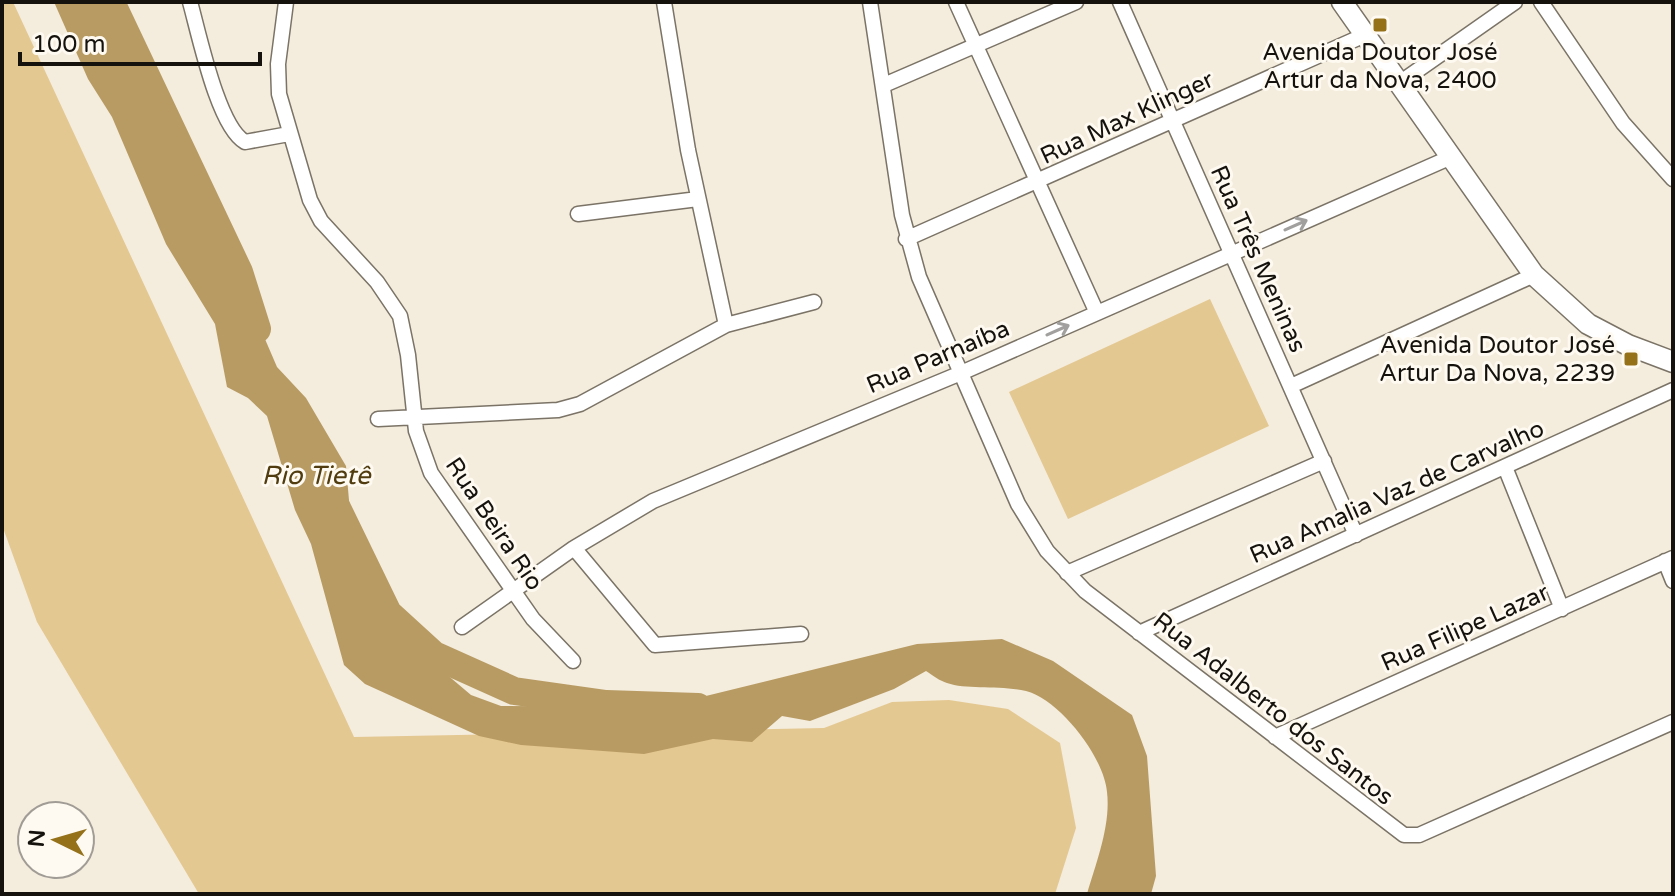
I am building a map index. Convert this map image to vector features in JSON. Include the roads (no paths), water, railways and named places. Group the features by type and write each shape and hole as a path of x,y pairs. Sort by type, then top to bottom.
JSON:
{"main road":[{"path":"1342,2 1534,275 1588,324 1628,345 1673,362"}],"street":[{"path":"190,2 236,136 245,142 289,134"},
{"name":"Rua Beira Rio","path":"286,2 278,64 279,94 310,200 321,221 377,282 400,316 420,447 431,473 512,590 547,635 573,661"},
{"path":"664,2 698,199 726,325"},
{"name":"Rua Adalberto dos Santos","path":"870,2 906,239 930,305 1018,504 1047,551 1067,573 1139,633 1393,829 1411,836 1673,722"},
{"path":"956,2 1097,313"},
{"path":"884,85 1076,2"},
{"name":"Rua Três Meninas","path":"1120,2 1356,535"},
{"path":"1398,84 1515,2"},
{"path":"1541,2 1623,123 1673,179"},
{"name":"Rua Max Klinger","path":"906,239 1036,184 1365,35"},
{"name":"Rua Parnaíba","path":"462,627 574,548 670,493 961,373 1449,158"},
{"path":"578,214 698,199"},
{"path":"1291,386 1534,275"},
{"path":"378,419 539,412 580,404 726,325 814,302"},
{"name":"Rua Amalia Vaz de Carvalho","path":"1139,633 1673,390"},
{"path":"1067,573 1324,461"},
{"path":"1505,467 1562,609"},
{"path":"574,548 655,645 801,634"},
{"path":"1669,560 1673,581"},
{"name":"Rua Filipe Lazar","path":"1275,737 1669,560"}],"water":[{"name":"Rio Tietê","path":"54,2 121,2 116,38 237,274 277,367 306,398 346,466 353,546 393,629 471,695 501,706 661,707 917,644 1002,639 1053,661 1132,715 1147,756 1156,876 1151,894 1087,894 1107,818 1104,778 1089,747 1066,718 1039,696 1026,691 955,685 926,671 894,689 810,721 782,716 752,742 713,739 644,754 521,745 479,736 365,684 344,665 311,544 295,510 267,416 248,398 227,387 215,324 166,244 112,117 88,79"}],"waterway":[{"name":"Rio Tietê","path":"111,2 239,272 257,329"},
{"name":"Rio Tietê","path":"336,506 388,613 434,655 514,691 606,704 698,707"}],"place":[{"name":"Avenida Doutor José Artur da Nova, 2400","path":"1380,25"},
{"name":"Avenida Doutor José Artur Da Nova, 2239","path":"1631,359"}]}
